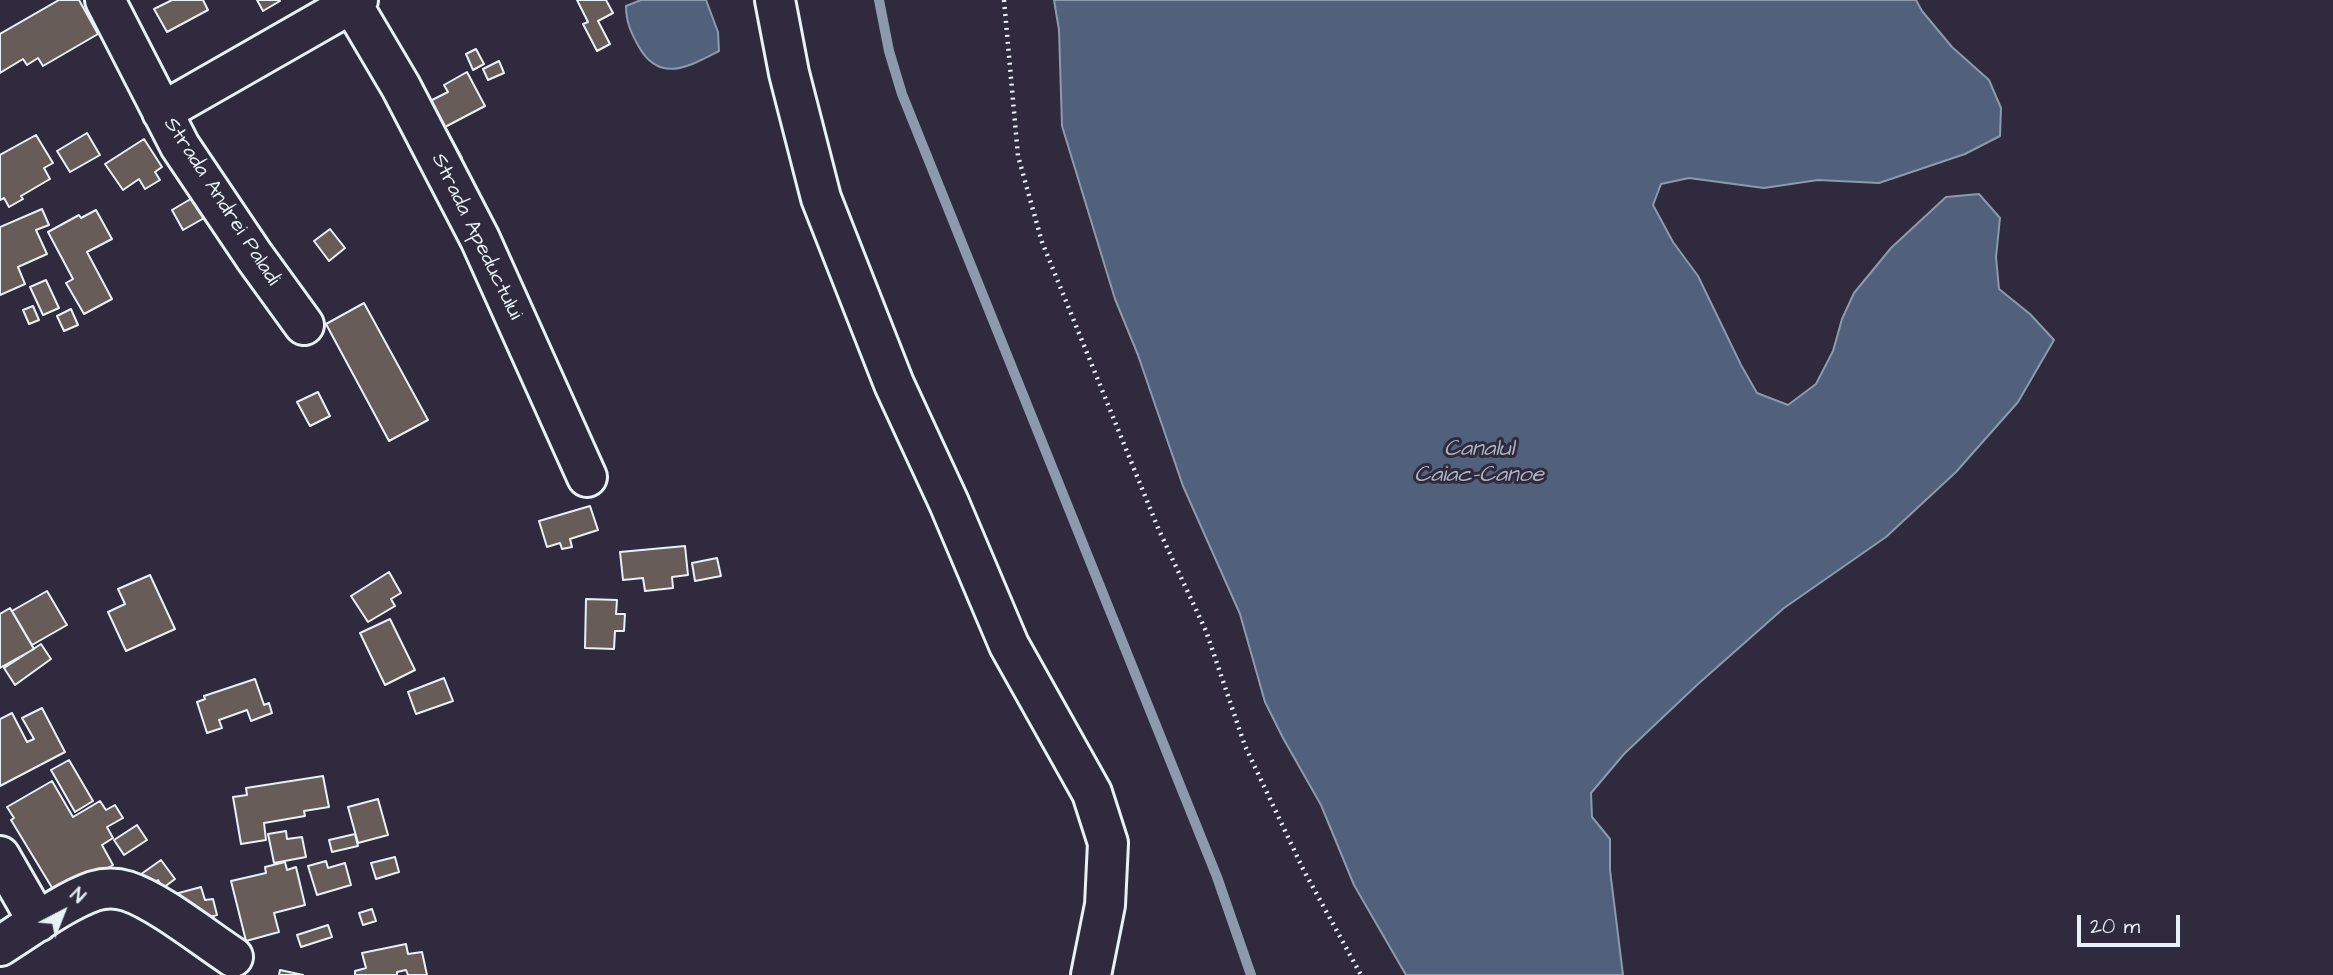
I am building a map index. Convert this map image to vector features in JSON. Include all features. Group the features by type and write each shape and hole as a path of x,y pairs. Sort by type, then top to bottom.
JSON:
{"street":[{"name":"Strada Andrei Paladi","path":"104,0 188,157 304,325"},
{"path":"775,0 789,73 821,198 894,384 949,503 1009,645 1092,793 1108,843 1105,905 1091,975"},
{"path":"162,112 355,2"},
{"name":"Strada Apeductului","path":"355,2 480,239 587,477"},
{"path":"0,856 38,922"},
{"path":"0,946 78,898 109,888 125,890 145,899 233,957"}],"path":[{"path":"1004,0 1018,156 1042,242 1158,528 1206,631 1245,746 1303,869 1361,975"}],"water":[{"path":"641,0 706,0 718,32 719,51 686,66 666,68 656,65 639,47 628,22 626,6"},
{"name":"Canalul Caiac-Canoe","path":"1054,0 1916,0 1952,47 1989,80 2001,108 2000,136 1965,154 1879,183 1818,180 1764,188 1689,178 1661,184 1653,205 1673,242 1698,276 1757,393 1788,405 1816,384 1833,351 1842,319 1854,293 1891,248 1946,197 1979,194 2000,218 1996,257 1999,289 2030,314 2054,340 2018,402 1956,472 1886,537 1784,608 1624,754 1591,793 1592,817 1610,839 1610,870 1623,975 1406,975 1354,885 1321,805 1265,702 1240,614 1183,486 1138,355 1115,299 1062,126 1059,30"}],"building":[{"path":"59,0 79,0 98,34 43,66 38,58 27,65 23,59 0,73 0,34"},
{"path":"172,0 203,0 208,10 167,32 154,9"},
{"path":"257,0 279,0 280,1 263,11"},
{"path":"577,0 606,0 613,13 598,21 610,44 597,51 583,24 588,22"},
{"path":"476,49 484,64 473,70 466,54"},
{"path":"499,61 504,73 488,80 483,69"},
{"path":"467,72 485,106 445,127 462,158 443,168 412,110 448,92 444,85"},
{"path":"87,133 100,155 70,172 57,151"},
{"path":"36,135 53,163 44,168 50,179 21,196 23,199 9,207 4,198 0,200 0,155"},
{"path":"144,139 162,167 155,172 160,180 145,189 139,179 123,190 105,164"},
{"path":"194,197 206,217 183,230 172,210"},
{"path":"42,209 49,225 36,230 47,254 18,267 25,284 0,295 0,227"},
{"path":"96,210 112,239 87,252 112,299 84,314 66,283 73,279 48,232 79,215 81,218"},
{"path":"330,229 345,248 329,261 314,241"},
{"path":"46,280 59,308 43,315 30,287"},
{"path":"364,303 428,420 389,441 326,324"},
{"path":"33,306 39,320 29,324 23,310"},
{"path":"71,309 78,325 64,331 57,316"},
{"path":"318,392 330,416 310,426 297,402"},
{"path":"590,506 598,530 570,539 572,547 562,549 560,543 547,547 539,521"},
{"path":"685,546 688,575 672,577 673,588 645,591 643,578 623,580 620,552"},
{"path":"717,558 721,576 695,581 692,563"},
{"path":"389,572 401,593 391,599 395,606 368,622 351,596"},
{"path":"150,575 175,629 126,651 108,612 125,604 118,589"},
{"path":"47,591 67,625 32,645 12,611"},
{"path":"586,599 617,600 616,614 625,614 624,631 615,631 614,649 585,648"},
{"path":"10,608 34,649 0,668 0,614"},
{"path":"390,619 415,670 385,685 360,633"},
{"path":"41,644 51,659 15,685 4,668"},
{"path":"444,678 453,701 416,714 408,692"},
{"path":"255,679 264,705 269,703 272,713 251,721 247,710 219,720 222,728 207,733 197,702 205,699 204,696"},
{"path":"42,708 65,752 0,786 0,719 12,713 27,742 34,739 22,718"},
{"path":"69,760 93,801 75,812 51,770"},
{"path":"323,776 329,807 304,811 305,816 264,823 266,840 241,844 233,797 247,795 246,788"},
{"path":"52,781 73,817 100,801 106,810 115,805 123,818 107,827 113,838 102,845 113,865 73,888 54,891 11,820 14,818 7,807"},
{"path":"378,799 388,835 358,843 348,807"},
{"path":"137,825 147,840 124,855 114,840"},
{"path":"286,831 287,839 302,837 306,857 274,863 268,834"},
{"path":"355,834 358,846 332,852 329,840"},
{"path":"395,857 399,872 376,879 371,863"},
{"path":"161,860 175,879 163,888 158,880 146,888 137,877"},
{"path":"326,861 328,868 345,863 351,885 317,895 308,866"},
{"path":"285,862 287,870 296,867 305,905 274,913 279,932 246,941 231,881 266,873 265,867"},
{"path":"201,887 205,900 213,899 217,915 189,923 175,894"},
{"path":"372,909 376,921 363,925 359,913"},
{"path":"328,925 332,937 301,947 297,935"},
{"path":"406,944 408,954 422,952 427,975 408,975 406,970 397,972 397,975 355,975 355,971 366,968 362,953"},
{"path":"280,970 303,975 279,975"}],"waterway":[{"path":"879,0 889,51 902,94 1217,877 1251,975"}]}
